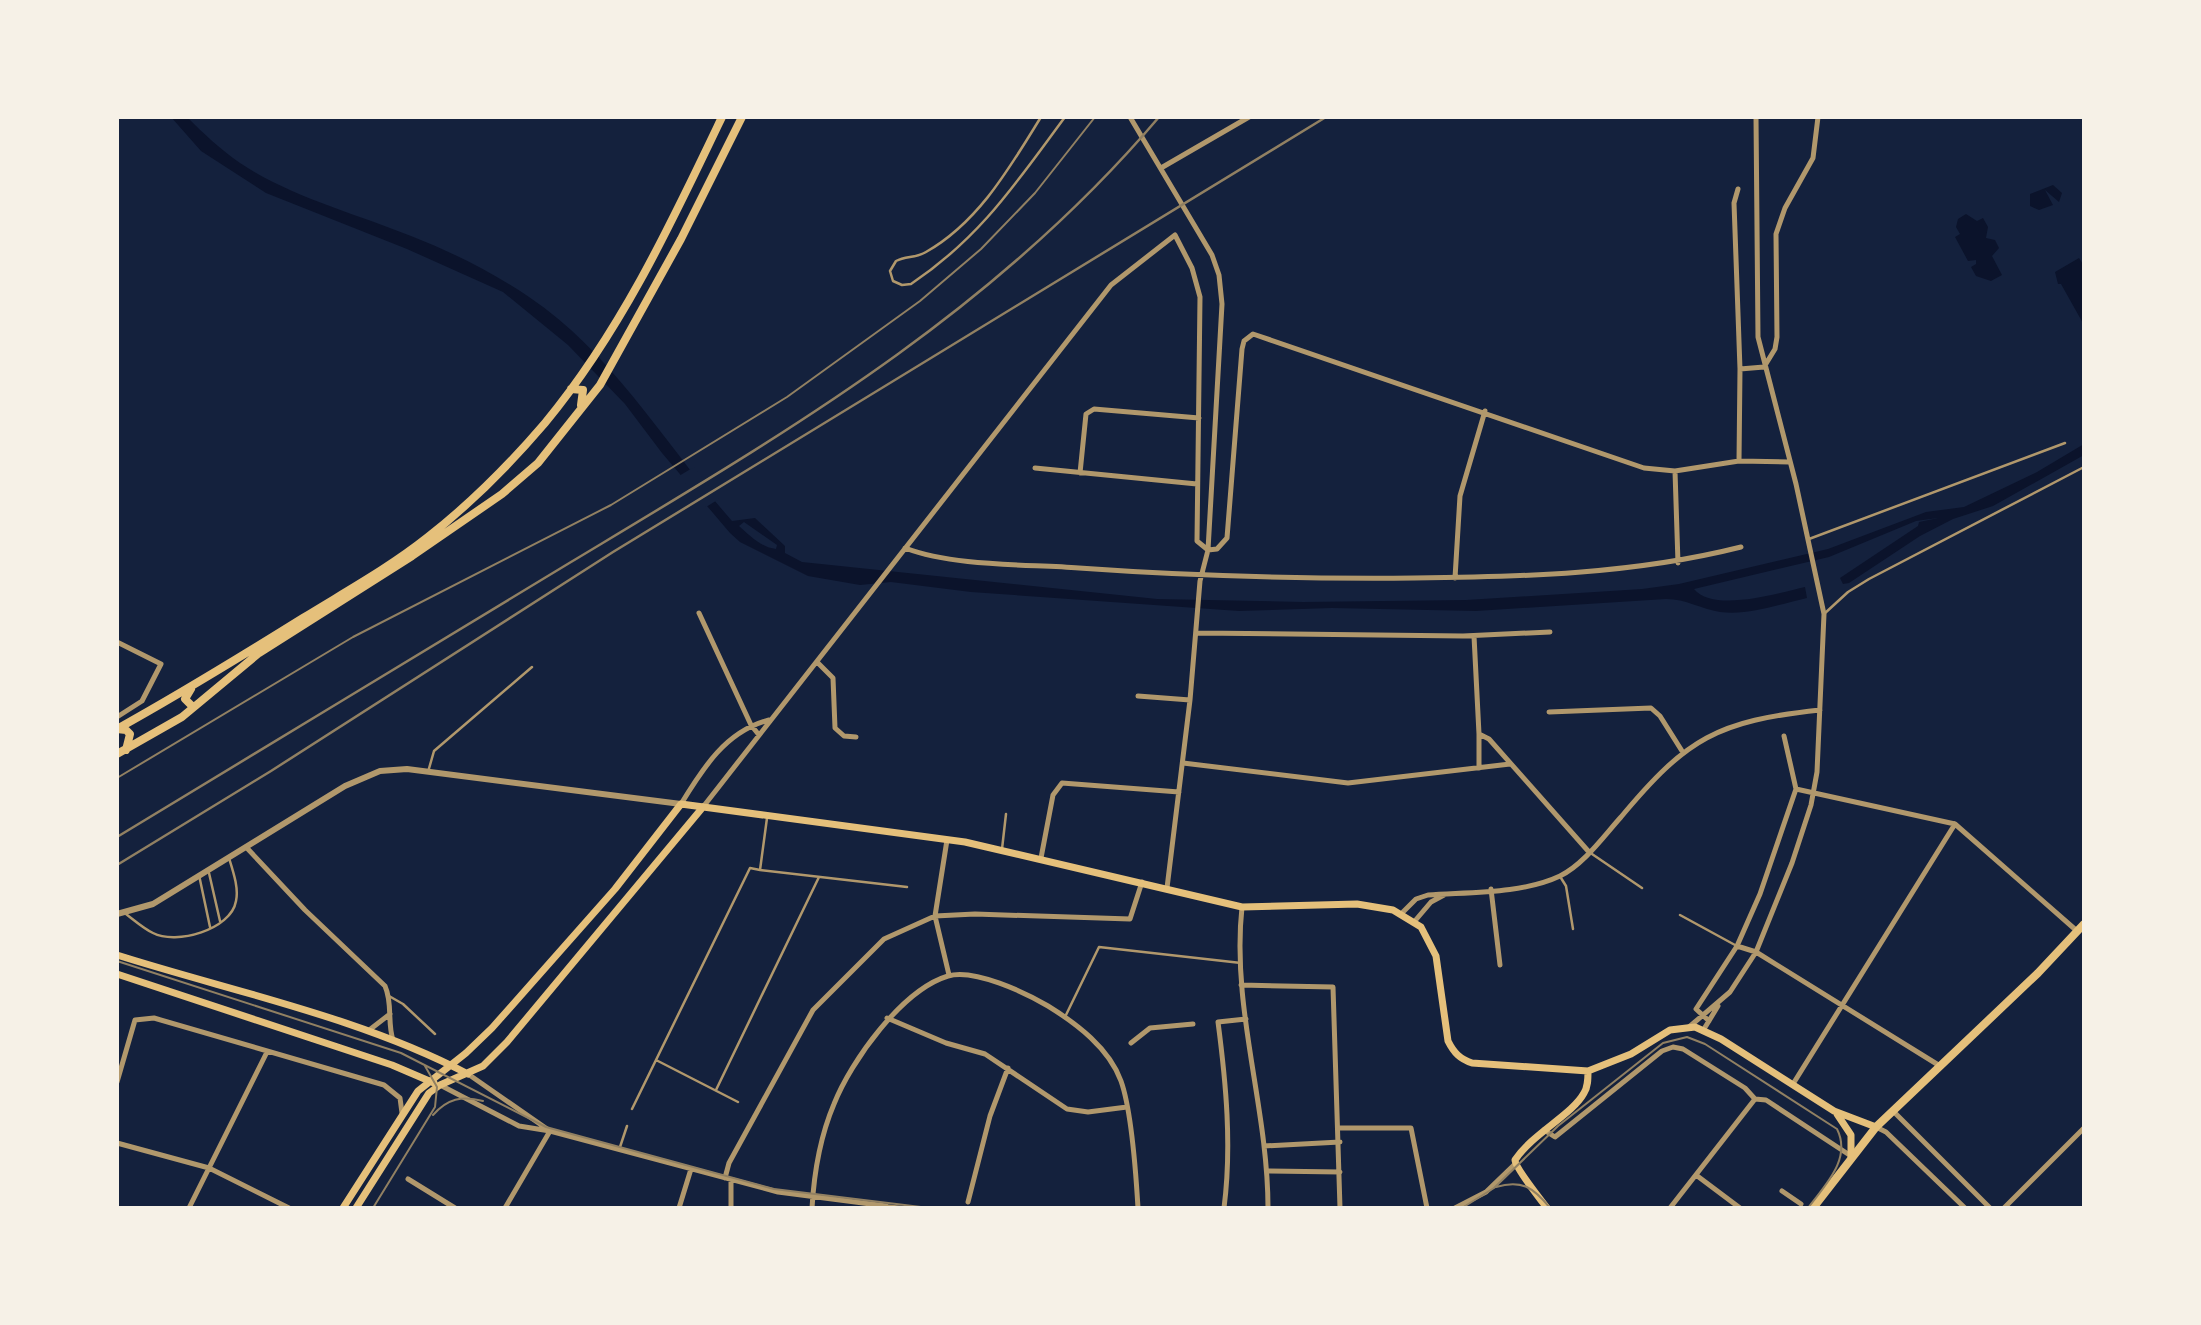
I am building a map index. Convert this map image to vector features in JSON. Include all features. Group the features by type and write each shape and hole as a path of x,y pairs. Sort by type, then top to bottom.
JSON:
{"main road":[{"path":"117,729 194,685 427,538 497,475 571,389 598,350 655,257 722,117"},
{"path":"121,752 193,707 258,653 387,573 502,494 538,463 600,385 613,363 742,117"},
{"path":"571,389 579,388 584,393 579,412"},
{"path":"193,707 185,699 194,685"},
{"path":"117,729 130,734 121,752"},
{"path":"343,1208 402,1113 430,1081 492,1028 607,898 681,804 768,814 1002,849 1242,907 1373,904 1401,914 1425,932 1436,956 1448,1041 1453,1052 1462,1060 1472,1063 1588,1071 1631,1054 1670,1030 1689,1027 1704,1029 1834,1111 1876,1127"},
{"path":"356,1208 420,1104 440,1085 483,1066 507,1042 703,807"},
{"path":"1814,1208 1851,1156 1876,1127 2080,928"},
{"path":"117,955 367,1032 468,1074"},
{"path":"117,974 392,1065 440,1085"},
{"path":"1547,1208 1515,1164 1524,1148 1543,1129 1581,1099 1587,1089 1588,1071"},
{"path":"1834,1111 1850,1131 1851,1156"}],"street":[{"path":"1130,117 1199,233 1219,275 1222,304 1208,550 1199,593 1190,700 1167,888"},
{"path":"1161,168 1249,117"},
{"path":"1704,1029 1720,1003 1745,973 1792,863 1815,791 1820,710 1824,614 1809,539 1764,368 1757,331 1756,117"},
{"path":"1764,368 1775,349 1777,337 1776,234 1785,208 1813,158 1818,117"},
{"path":"1738,189 1734,203 1740,369 1738,461"},
{"path":"703,807 1111,285 1175,235 1192,268 1200,297 1197,541 1208,550 1217,549 1227,538 1242,349 1248,336 1260,336 1485,411 1644,468 1675,471 1738,461 1789,462"},
{"path":"1740,369 1764,368"},
{"path":"1080,473 1086,414 1094,409 1199,418"},
{"path":"1455,578 1460,496 1485,411"},
{"path":"1035,468 1197,484"},
{"path":"1675,471 1678,563"},
{"path":"905,548 923,555 993,562 1202,576 1455,578 1561,573 1678,563 1741,547"},
{"path":"699,613 751,725 759,735"},
{"path":"1197,633 1474,636 1549,632"},
{"path":"1474,636 1479,768"},
{"path":"117,642 162,664 142,701 117,718"},
{"path":"817,662 833,678 835,727 844,736 856,737"},
{"path":"1138,696 1190,700"},
{"path":"1549,712 1650,708 1660,716 1682,751"},
{"path":"1401,914 1416,899 1531,885 1560,876 1589,852 1656,774 1682,751 1734,725 1767,716 1820,710"},
{"path":"117,914 126,914 153,904 345,786 380,771 408,769 681,804 723,745 751,725 769,720"},
{"path":"1479,734 1489,738 1589,852"},
{"path":"1709,1021 1696,1009 1737,946 1760,894 1796,789 1784,736"},
{"path":"1183,763 1348,783 1510,764"},
{"path":"1041,858 1054,794 1062,783 1179,792"},
{"path":"1796,789 1815,791 1955,824 2080,928"},
{"path":"1793,1084 1955,824"},
{"path":"947,840 935,916 949,975"},
{"path":"246,847 305,911 385,986 389,996 394,1042"},
{"path":"731,1208 729,1163 813,1010 884,939 935,916 975,914 1130,919 1142,882"},
{"path":"1491,889 1500,965"},
{"path":"1415,922 1431,902 1450,894"},
{"path":"1242,907 1241,985 1268,1171 1268,1208"},
{"path":"1737,946 1756,952 1940,1066"},
{"path":"812,1208 817,1159 834,1102 887,1017 916,994 949,975 977,977 1026,992 1065,1017 1111,1060 1122,1083 1127,1107 1138,1208"},
{"path":"1241,985 1333,987 1340,1208"},
{"path":"1689,1027 1701,1015 1720,1003"},
{"path":"367,1032 390,1014"},
{"path":"117,1082 135,1020 145,1017 384,1085 400,1098 402,1113"},
{"path":"887,1017 946,1043 985,1054 1067,1109 1088,1112 1127,1107"},
{"path":"1209,1023 1245,1019"},
{"path":"1219,1022 1227,1142 1224,1208"},
{"path":"1131,1043 1150,1028 1193,1024"},
{"path":"1543,1129 1555,1138 1662,1051 1672,1047 1682,1049 1745,1088 1755,1099 1766,1100 1851,1156"},
{"path":"189,1208 267,1052"},
{"path":"968,1205 990,1116 1008,1068"},
{"path":"468,1074 550,1131"},
{"path":"440,1085 519,1126 550,1131 728,1179 813,1198 906,1208"},
{"path":"1670,1208 1755,1099"},
{"path":"1893,1111 1990,1208"},
{"path":"1876,1127 1886,1132 1965,1208"},
{"path":"1339,1128 1411,1128 1427,1208"},
{"path":"2004,1208 2084,1128"},
{"path":"505,1208 550,1131"},
{"path":"1264,1146 1339,1142"},
{"path":"117,1143 209,1168 289,1208"},
{"path":"1455,1208 1486,1192 1515,1164"},
{"path":"679,1208 691,1169"},
{"path":"1268,1171 1340,1172"},
{"path":"1696,1175 1740,1208"},
{"path":"408,1179 454,1208"},
{"path":"1782,1191 1801,1204"}],"lane":[{"path":"1041,117 978,209 955,232 926,253 895,261 890,271 893,281 902,285 911,284 978,230 1002,203 1065,117"},
{"path":"1809,539 2065,443"},
{"path":"1824,614 1848,592 1869,579 2084,467"},
{"path":"428,772 434,751 532,667"},
{"path":"760,870 768,814"},
{"path":"1002,849 1006,814"},
{"path":"1589,852 1642,888"},
{"path":"126,914 153,933 164,936 191,936 210,927 229,916 236,902 229,857"},
{"path":"632,1110 750,868 907,887"},
{"path":"208,869 220,921"},
{"path":"199,875 210,927"},
{"path":"1560,876 1566,886 1573,929"},
{"path":"716,1090 819,877"},
{"path":"1680,915 1737,946"},
{"path":"1065,1017 1099,947 1241,963"},
{"path":"389,996 403,1004 435,1034"},
{"path":"656,1060 738,1102"},
{"path":"620,1150 626,1126"}],"water":[{"path":"171,117 187,117 233,158 280,186 442,249 529,297 559,320 613,373 732,521 755,518 785,546 785,553 802,562 1157,599 1303,602 1466,600 1642,589 1679,584 1828,549 1926,512 1964,507 2037,472 2084,444 2084,455 1993,506 1953,519 1920,536 1849,583 1843,584 1840,578 1918,526 1919,522 1938,518 1916,521 1829,557 1694,589 1703,596 1716,600 1731,600 1763,597 1805,587 1807,598 1742,612 1720,612 1666,599 1476,611 1332,608 1239,611 971,592 891,582 860,585 808,576 740,542 662,453 625,404 568,345 503,292 407,249 266,193 201,151","holes":["744,522 777,545 776,549 766,546 739,526"]},
{"path":"2053,185 2062,193 2059,202 2045,190 2053,205 2039,210 2030,206 2030,194"},
{"path":"1966,214 1977,221 1983,218 1988,227 1986,238 1995,240 1999,248 1992,256 2002,275 1991,281 1976,276 1971,267 1976,264 1976,260 1968,261 1955,237 1960,234 1956,227 1958,219"},
{"path":"2079,258 2084,266 2084,325 2061,284 2058,284 2055,272"}],"pier":[{"path":"694,467 719,499 706,507 679,476"}],"tram line":[{"path":"117,778 353,637 611,505 787,397 920,301 981,249 1035,193 1095,117"},
{"path":"117,961 401,1053 546,1127 774,1189 929,1208"},
{"path":"1462,1208 1494,1188 1558,1126 1663,1043 1687,1037 1705,1044 1837,1129 1841,1140 1839,1161 1829,1181 1808,1208"},
{"path":"373,1208 435,1107 437,1087 425,1066"},
{"path":"433,1115 455,1100 468,1098 483,1101"},
{"path":"1496,1187 1513,1184 1527,1187 1550,1208"}],"railway":[{"path":"117,837 731,465 884,364 957,310 1027,251 1095,187 1159,117"},
{"path":"117,865 271,771 613,552 1326,117"}]}
